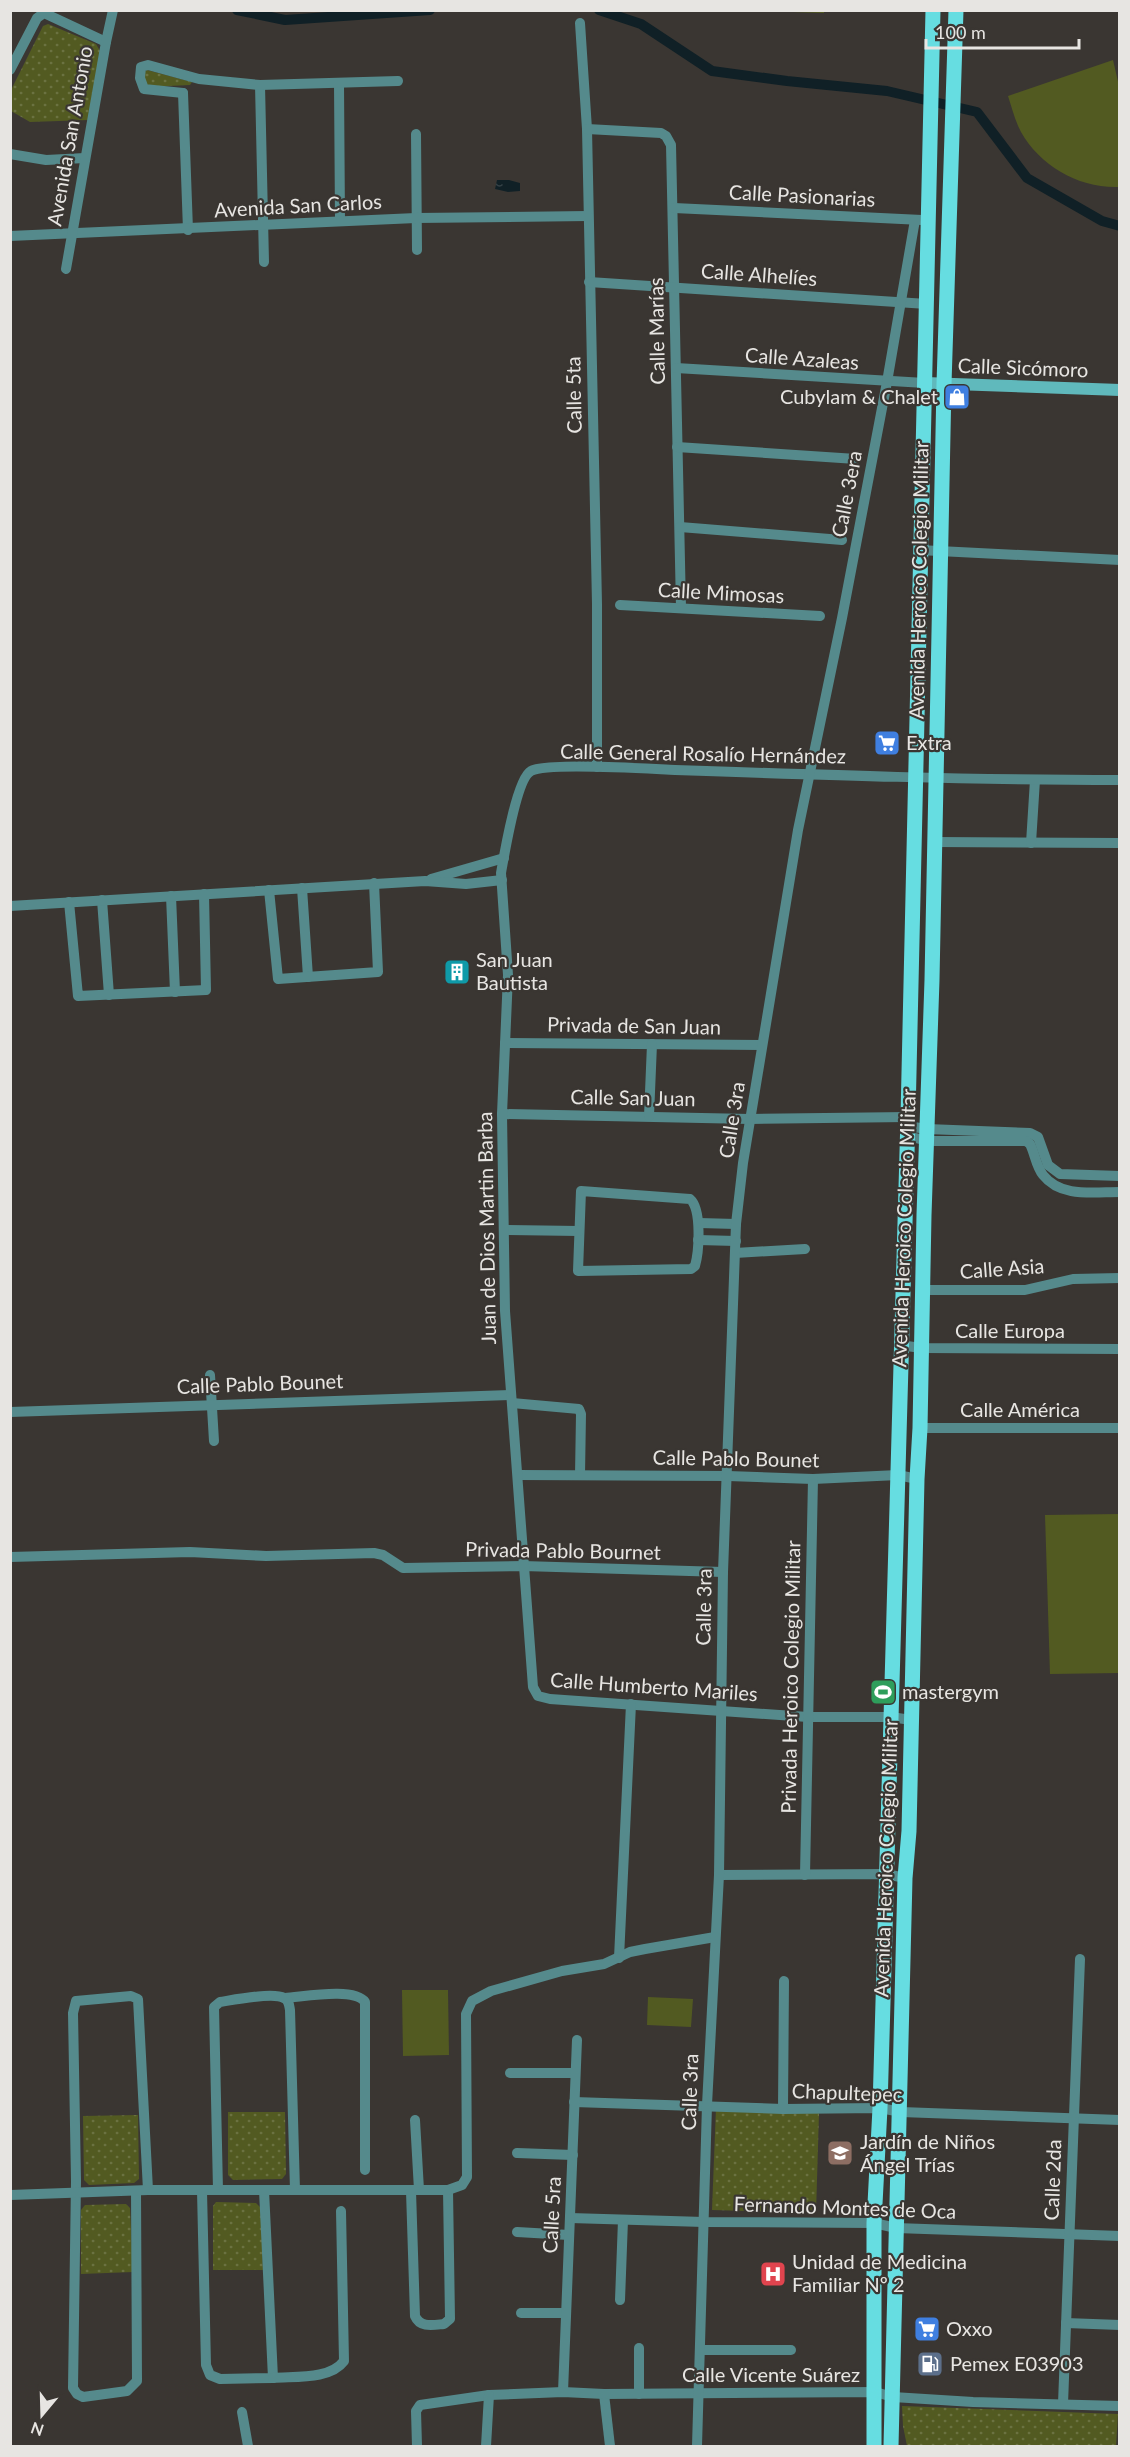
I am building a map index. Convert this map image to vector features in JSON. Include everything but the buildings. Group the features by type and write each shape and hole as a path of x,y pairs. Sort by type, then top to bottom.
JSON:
{"main road":[{"name":"Avenida Heroico Colegio Militar","path":"874,2446 874,2223 880,2108 898,1475 927,304 921,220 929,134 933,10"},
{"name":"Avenida Heroico Colegio Militar","path":"891,2446 905,1878 909,1831 920,1428 944,384 956,10"},
{"path":"892,2428 898,2446"}],"street":[{"name":"Avenida San Antonio","path":"66,269 70,235 113,10"},
{"path":"10,70 40,15 49,14 106,42"},
{"name":"Calle 5ta","path":"580,23 587,129 597,604 597,767"},
{"path":"199,79 183,93 144,90 141,86 141,67 148,65 199,79 260,85 398,81"},
{"path":"339,84 340,221"},
{"path":"260,85 264,262"},
{"path":"183,93 188,230"},
{"name":"Calle Marías","path":"587,129 661,133 670,141 674,208 681,608"},
{"path":"416,134 417,250"},
{"path":"10,154 46,160 85,158"},
{"name":"Calle Pasionarias","path":"674,208 921,220"},
{"name":"Avenida San Carlos","path":"10,236 188,230 416,218 588,216"},
{"name":"Calle 3era","path":"810,775 887,382 900,303 921,220"},
{"name":"Calle Alhelíes","path":"589,282 927,304"},
{"name":"Calle Azaleas","path":"676,368 925,383"},
{"name":"Calle Sicómoro","path":"925,383 1119,390"},
{"path":"677,447 856,459"},
{"path":"680,527 842,540"},
{"path":"920,550 1119,560"},
{"name":"Calle Mimosas","path":"620,605 820,616"},
{"name":"Calle General Rosalío Hernández","path":"538,768 597,767 810,775 1119,780"},
{"name":"Juan de Dios Martin Barba","path":"538,768 528,773 520,785 504,858 502,880 508,975 502,1114 505,1311 533,1687 538,1696"},
{"name":"Calle 3ra","path":"697,2446 707,2105 719,1875 723,1572 736,1224 762,1045 798,830 810,775"},
{"path":"1031,843 1035,780"},
{"path":"935,842 1119,843"},
{"path":"425,881 504,858"},
{"path":"10,906 425,881 466,884 502,880"},
{"path":"269,890 278,979 378,972 374,884"},
{"path":"302,888 308,977"},
{"path":"69,902 78,996 175,992 207,990 204,894"},
{"path":"171,896 175,992"},
{"path":"102,900 109,994"},
{"name":"Privada de San Juan","path":"505,1042 762,1045"},
{"path":"649,1116 652,1044"},
{"name":"Calle San Juan","path":"502,1114 649,1116 907,1126 927,1135 1026,1141 1030,1144 1043,1174 1052,1176"},
{"path":"1119,1176 1052,1176 1055,1186 1069,1192 1119,1192"},
{"path":"581,1191 688,1198 694,1203 699,1223 696,1265 691,1269 578,1271 581,1191"},
{"path":"699,1223 736,1224"},
{"path":"504,1230 579,1231"},
{"path":"698,1240 736,1241"},
{"path":"735,1253 805,1249"},
{"name":"Calle Asia","path":"923,1290 1024,1290 1073,1279 1119,1278"},
{"name":"Calle Europa","path":"900,1345 921,1348 1119,1349"},
{"path":"210,1375 214,1442"},
{"name":"Calle Pablo Bounet","path":"10,1412 212,1404 511,1399 579,1409 581,1414 580,1475"},
{"name":"Calle América","path":"920,1428 1119,1428"},
{"name":"Calle Pablo Bounet","path":"518,1475 728,1476 813,1479 898,1475 917,1479"},
{"name":"Privada Heroico Colegio Militar","path":"805,1875 813,1479"},
{"name":"Privada Pablo Bournet","path":"10,1557 190,1552 266,1556 374,1553 383,1555 403,1568 523,1566 723,1572"},
{"name":"Calle Humberto Mariles","path":"538,1696 550,1699 808,1717 891,1717 911,1720"},
{"path":"619,1958 631,1704"},
{"path":"719,1875 886,1874 905,1878"},
{"path":"10,2195 142,2190 415,2191 448,2190 462,2185 467,2176 465,2014 468,2006 491,1991 562,1971 604,1964 630,1952 715,1937"},
{"name":"Calle 2da","path":"1063,2404 1080,1959"},
{"path":"783,2109 784,1981"},
{"path":"218,2190 214,2007 224,2001 273,1996 285,1998 344,1994 355,1995 365,2002 365,2170"},
{"path":"132,1996 138,1999 140,2009 142,2190 137,2382 127,2391 83,2397 73,2388 75,2193 73,2007 76,2001 132,1996"},
{"path":"285,1998 289,2002 290,2010 295,2190"},
{"name":"Calle 5ra","path":"563,2392 577,2040"},
{"path":"510,2073 575,2073"},
{"name":"Chapultepec","path":"574,2102 783,2109 880,2108 901,2112 1119,2120"},
{"path":"415,2120 415,2316 417,2322 423,2325 444,2325 450,2319 448,2190"},
{"path":"517,2153 573,2155"},
{"path":"264,2190 273,2378"},
{"path":"202,2191 208,2371 210,2375 220,2379 273,2378 321,2373 338,2368 344,2361 341,2211"},
{"name":"Fernando Montes de Oca","path":"570,2218 874,2223 896,2228 1119,2235"},
{"path":"620,2300 623,2220"},
{"path":"517,2232 569,2235"},
{"path":"521,2313 566,2313"},
{"path":"1066,2323 1119,2325"},
{"path":"639,2348 639,2394"},
{"path":"700,2350 790,2350"},
{"name":"Calle Vicente Suárez","path":"417,2446 416,2411 423,2403 489,2394 875,2392 893,2397 973,2402 1119,2406"},
{"path":"486,2446 489,2394"},
{"path":"604,2394 610,2446"},
{"path":"242,2412 248,2446"}],"green space":[{"path":"731,10 824,10 824,13"},
{"path":"48,24 96,44 100,51 88,120 30,122 11,111 10,92 43,26"},
{"path":"1113,60 1119,86 1120,187 1105,187 1090,184 1063,173 1039,155 1021,132 1008,96"},
{"path":"147,70 192,82 190,85 147,87 144,85 144,72"},
{"path":"1119,1514 1119,1673 1050,1674 1045,1515"},
{"path":"402,1990 448,1990 449,2055 403,2056"},
{"path":"648,1997 693,1999 691,2027 647,2025"},
{"path":"716,2108 819,2113 816,2213 712,2210"},
{"path":"228,2112 285,2112 286,2174 282,2179 233,2180 228,2175"},
{"path":"138,2115 139,2179 134,2183 89,2185 84,2180 83,2116"},
{"path":"216,2202 256,2203 261,2208 263,2270 213,2270 213,2206"},
{"path":"126,2204 130,2208 133,2272 81,2274 81,2210 85,2205"},
{"path":"902,2406 1118,2414 1116,2446 907,2446"}],"water":[{"path":"497,180 520,183 520,191 508,192 495,189"}],"waterway":[{"path":"237,10 285,20 430,10"},
{"path":"599,10 641,24 712,71 887,91 977,112 1027,178 1102,221 1120,226"}],"place":[{"name":"Cubylam & Chalet","path":"957,397"},
{"name":"Extra","path":"887,743"},
{"name":"San Juan Bautista","path":"457,972"},
{"name":"mastergym","path":"883,1692"},
{"name":"Jardín de Niños Ángel Trías","path":"840,2153"},
{"name":"Unidad de Medicina Familiar Nº 2","path":"773,2274"},
{"name":"Oxxo","path":"927,2329"},
{"name":"Pemex E03903","path":"930,2364"}]}
